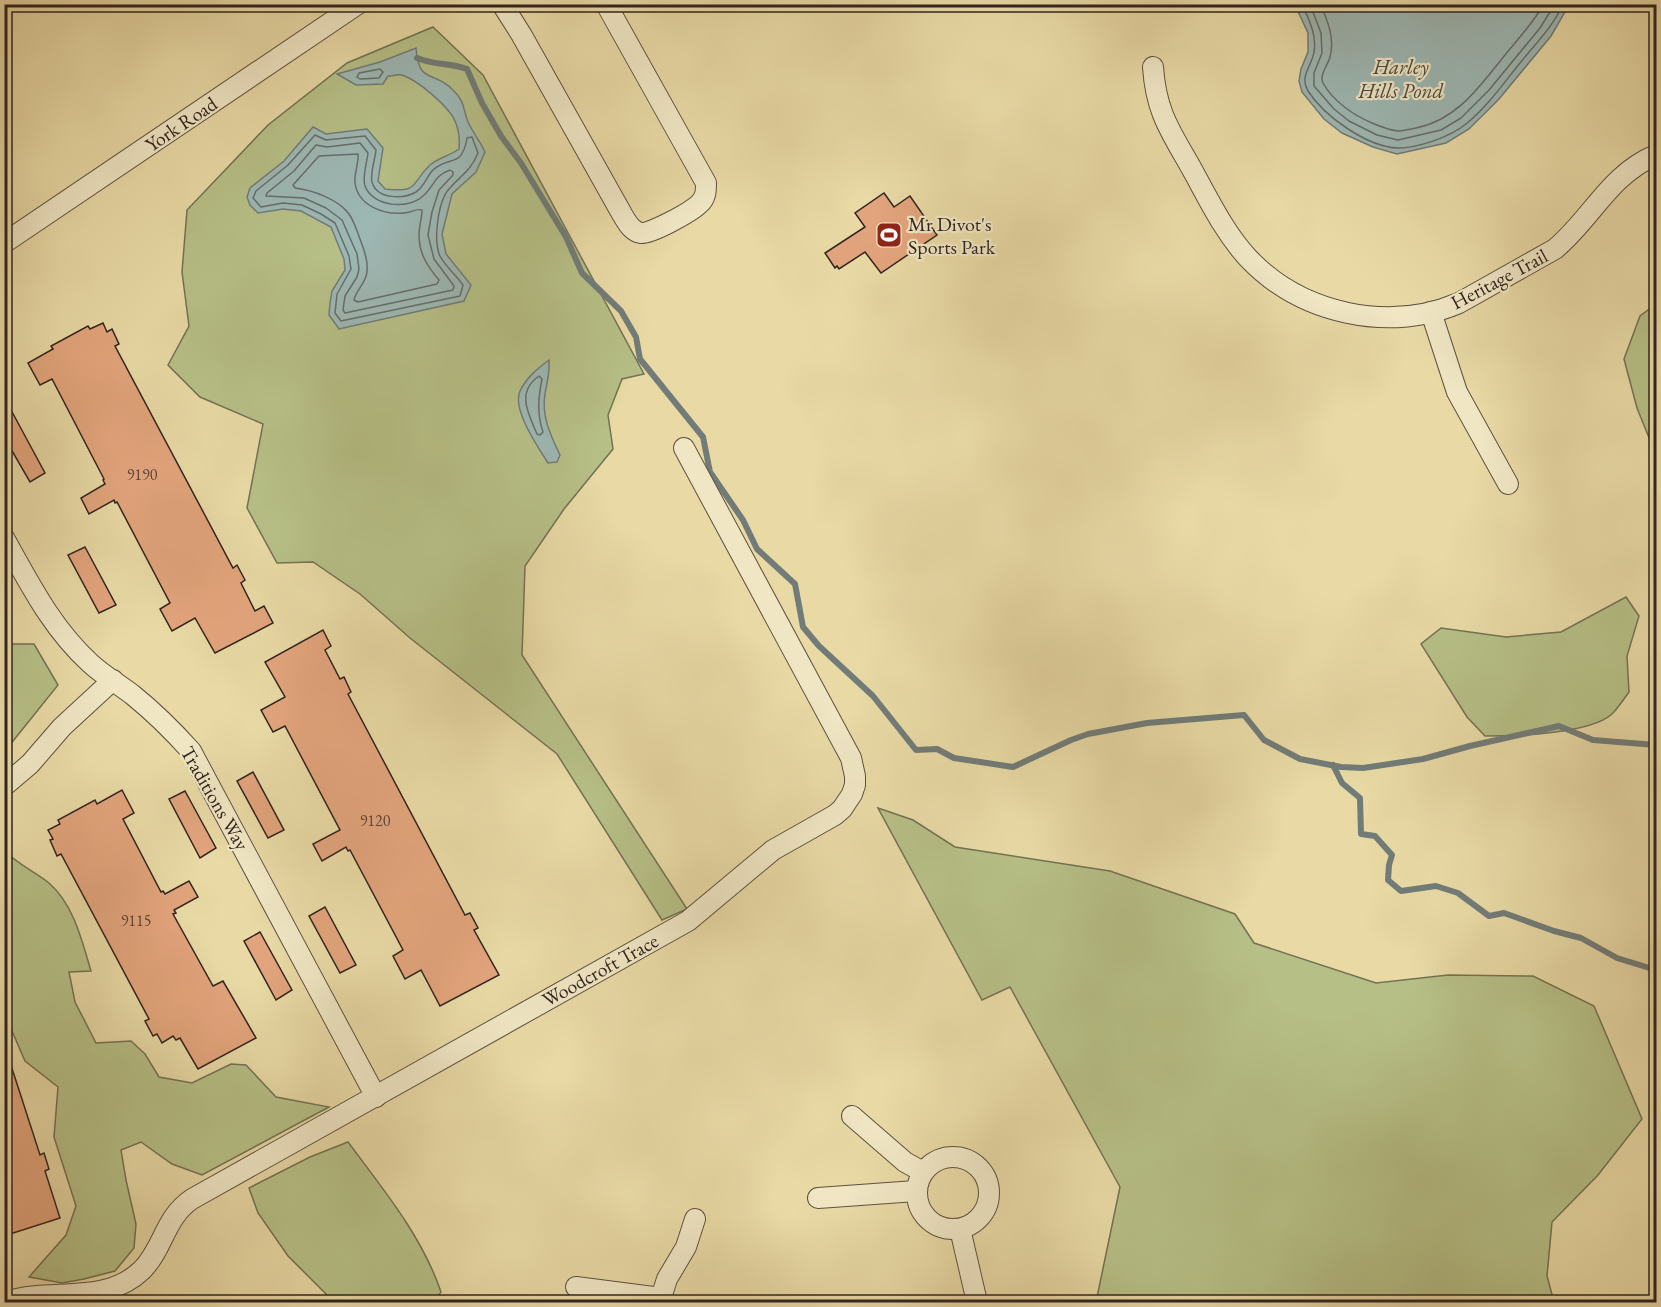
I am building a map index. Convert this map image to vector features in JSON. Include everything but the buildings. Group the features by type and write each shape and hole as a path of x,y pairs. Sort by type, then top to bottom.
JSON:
{"street":[{"name":"York Road","path":"4,243 358,4"},
{"path":"502,4 631,229 642,233 656,230 699,204 706,194 706,183 606,4"},
{"name":"Heritage Trail","path":"1154,67 1156,97 1162,117 1229,234 1249,259 1265,273 1306,299 1344,313 1378,317 1431,312 1448,308 1472,297 1555,249 1566,240 1616,181 1640,162 1656,155"},
{"path":"1431,312 1458,392 1508,484"},
{"name":"Woodcroft Trace","path":"6,1302 45,1294 95,1293 133,1278 152,1258 166,1228 181,1206 688,921 773,850 842,809 852,794 855,776 851,758 684,448"},
{"name":"Traditions Way","path":"4,538 49,617 73,646 91,664 165,722 191,751 376,1096"},
{"path":"4,786 30,764 62,727 113,680"},
{"path":"852,1116 905,1162 923,1172"},
{"path":"954,1157 976,1165 988,1185 989,1196 980,1218 971,1225 949,1230 929,1221 922,1212 916,1191 923,1172 942,1158 954,1157"},
{"path":"818,1197 916,1191"},
{"path":"576,1287 662,1300 667,1279 686,1247 695,1219"},
{"path":"960,1229 977,1302"}],"green space":[{"path":"433,27 483,75 644,374 622,379 608,415 613,449 564,509 525,566 522,655 687,909 662,920 557,754 410,638 360,594 313,562 277,563 247,508 263,424 200,397 168,365 189,326 182,272 187,210 268,125 347,63"},
{"path":"1656,304 1656,455 1637,408 1624,359 1640,316"},
{"path":"1626,597 1639,616 1627,656 1629,692 1612,714 1601,721 1570,730 1485,736 1467,717 1421,644 1441,628 1506,637 1561,632"},
{"path":"5,644 34,644 58,685 5,751"},
{"path":"878,808 913,820 955,847 1110,871 1235,914 1254,943 1376,983 1448,975 1533,976 1594,1006 1642,1119 1598,1175 1552,1222 1547,1276 1554,1302 1096,1302 1120,1187 1010,987 982,1000"},
{"path":"4,850 49,883 58,892 71,913 91,971 69,972 75,1002 96,1043 131,1041 145,1054 159,1077 192,1083 231,1064 246,1065 276,1097 329,1107 202,1175 172,1164 141,1142 121,1150 136,1224 134,1248 115,1271 62,1283 29,1277 66,1235 76,1206 54,1137 58,1087 25,1061 5,1015"},
{"path":"348,1142 388,1195 423,1252 441,1292 435,1301 334,1302 288,1256 258,1213 249,1188 310,1157"}],"water":[{"name":"Harley Hills Pond","path":"1295,5 1569,5 1551,36 1499,99 1469,129 1446,143 1397,154 1373,147 1342,133 1324,119 1302,92 1299,81 1308,52 1308,33"},
{"path":"416,48 420,68 446,84 460,99 469,124 485,152 476,172 452,194 442,234 446,254 471,285 464,301 339,329 329,315 330,303 332,291 345,270 344,259 331,227 301,211 283,209 258,213 250,205 247,197 250,188 284,161 313,127 326,134 367,129 383,148 378,181 385,189 404,190 413,186 430,165 459,149 458,131 452,115 416,82 399,75 388,76 383,84 356,85 337,74 380,62"},
{"path":"549,360 544,410 553,441 560,455 557,462 548,463 527,428 518,399 526,382"}],"waterway":[{"path":"417,58 467,69 482,103 501,136 521,163 566,237 582,273 621,311 636,337 640,359 703,437 710,472 743,520 757,549 795,584 803,627 819,646 873,696 916,750 937,749 954,758 1013,767 1088,734 1147,723 1244,715 1264,740 1300,759 1341,767 1363,768 1423,759 1559,726 1593,740 1656,745"},
{"path":"1333,765 1342,783 1360,798 1361,834 1375,836 1392,855 1388,880 1401,891 1436,886 1458,893 1489,916 1504,913 1581,938 1617,958 1656,970"}],"place":[{"name":"Mr Divot's Sports Park","path":"889,235"}]}
